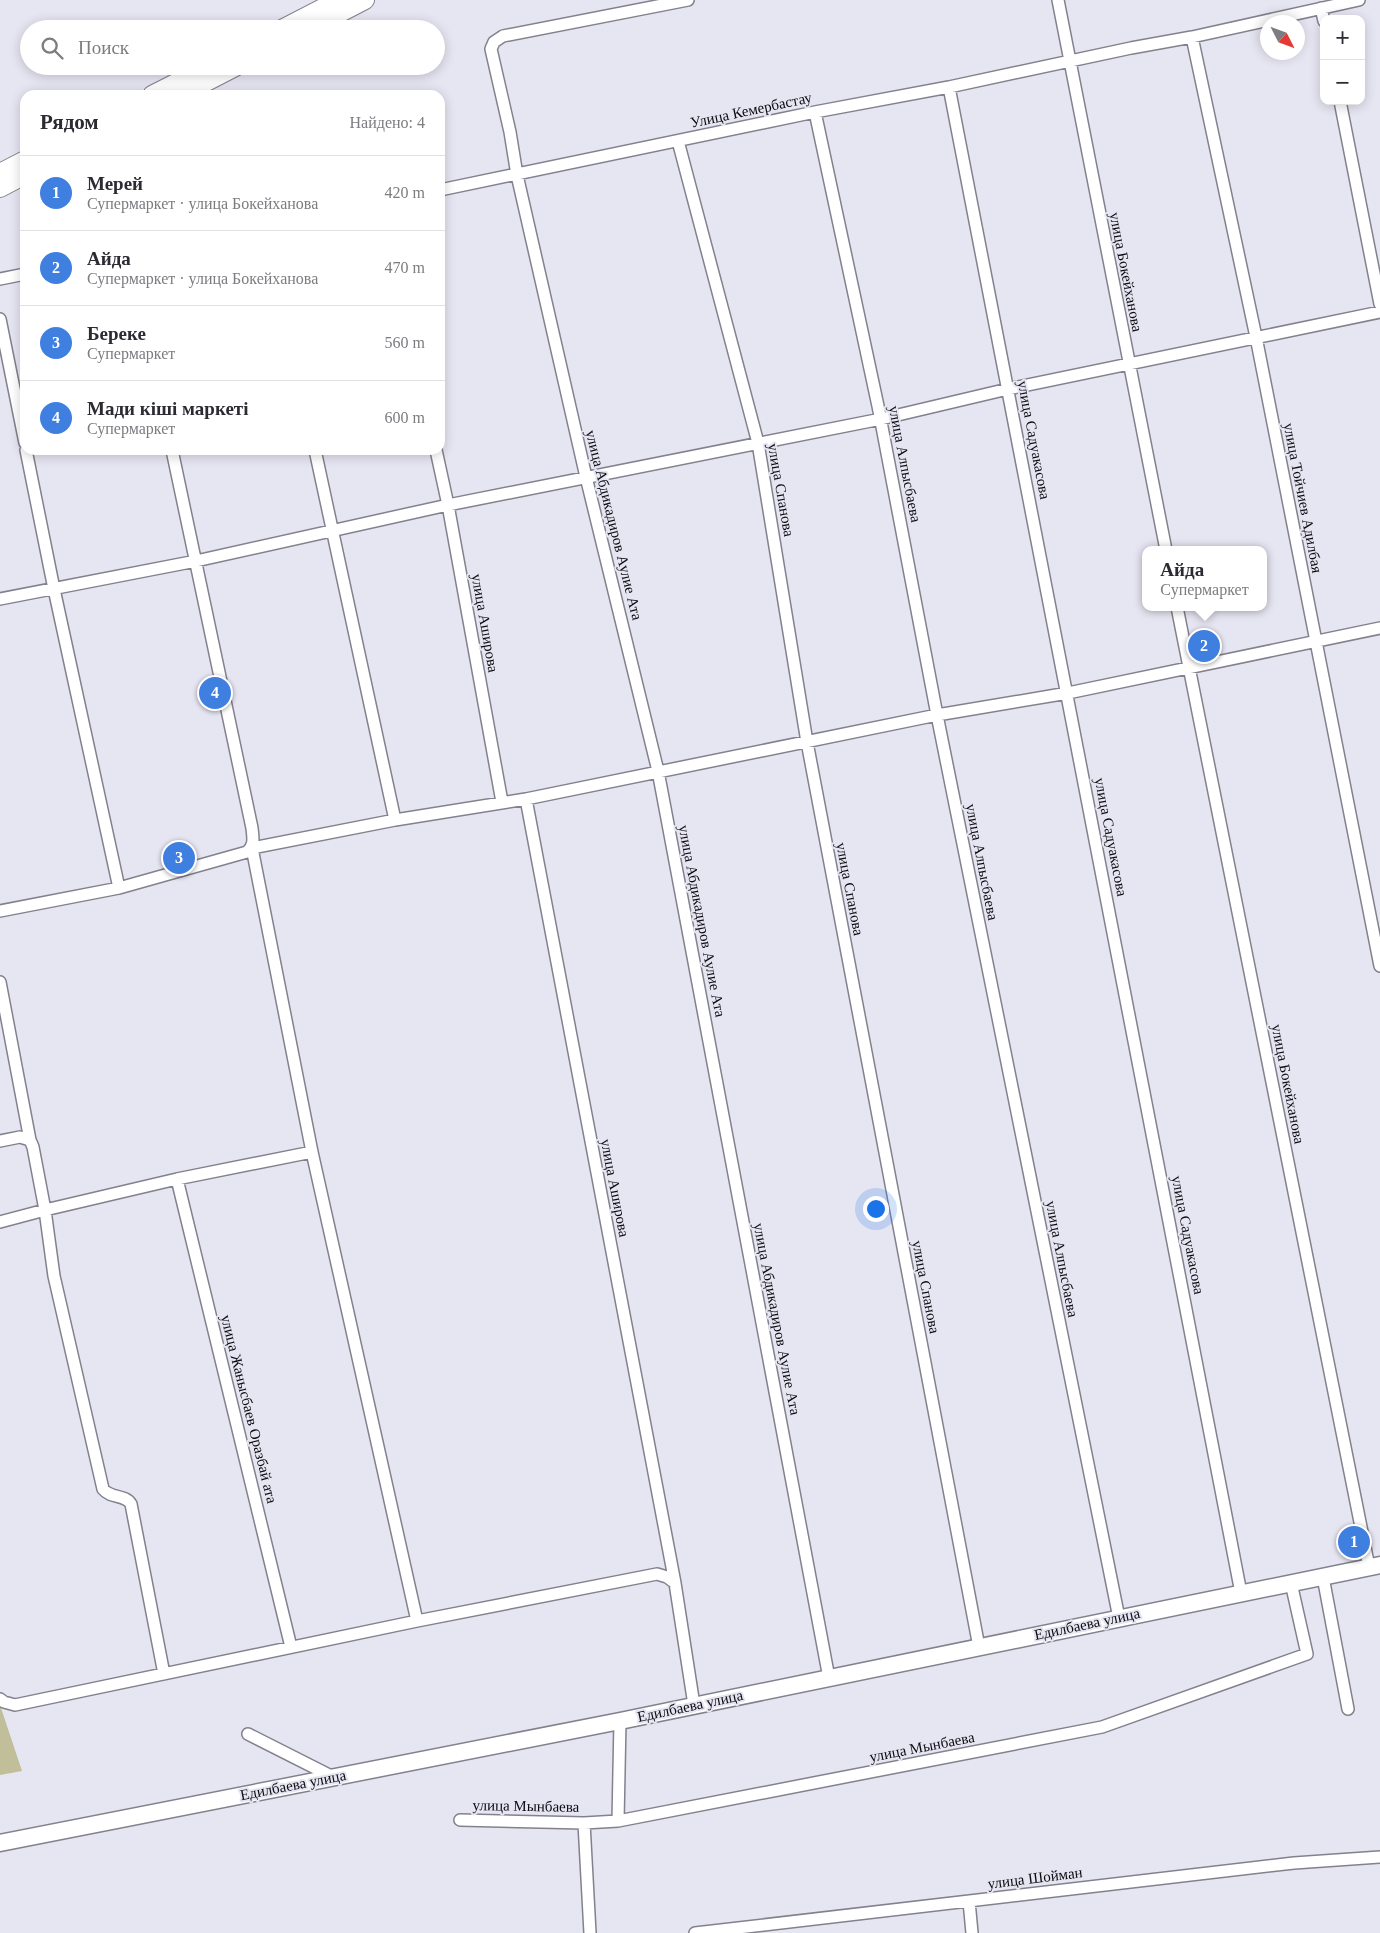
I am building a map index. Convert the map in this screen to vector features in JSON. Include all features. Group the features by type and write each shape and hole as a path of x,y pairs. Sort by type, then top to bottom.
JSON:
{"main road":[{"path":"299,20 338,0"},
{"path":"326,20 365,0"},
{"path":"162,90 191,75"},
{"path":"191,90 220,75"},
{"path":"0,173 20,163"},
{"path":"0,188 20,178"}],"street":[{"name":"улица Абдикадиров Аулие Ата","path":"688,0 503,36 494,42 491,49 510,132 517,175 586,477 658,771 829,1678"},
{"name":"улица Бокейханова","path":"1058,0 1165,546"},
{"name":"Улица Кемербастау","path":"445,189 815,112 949,87 1192,37 1359,0"},
{"path":"1321,8 1323,15"},
{"name":"улица Тойчиев Адилбая","path":"1192,37 1256,337 1380,966"},
{"name":"улица Садуакасова","path":"949,87 1242,1593"},
{"path":"1341,105 1380,304"},
{"name":"улица Алпысбаева","path":"815,112 881,418 937,715 1119,1618"},
{"name":"улица Спанова","path":"678,140 758,443 807,742 979,1647"},
{"path":"0,279 20,275"},
{"path":"0,599 196,561 448,505 881,418 1129,363 1380,312"},
{"path":"0,319 20,418"},
{"path":"27,455 119,888"},
{"path":"0,911 119,888 248,852 252,848 254,842 252,828 173,455"},
{"path":"316,455 395,820"},
{"name":"улица Аширова","path":"437,455 448,505 502,802"},
{"name":"улица Бокейханова","path":"1178,611 1375,1566"},
{"path":"252,848 395,820 526,799 937,715 1068,692 1380,628"},
{"name":"улица Аширова","path":"526,799 675,1583 694,1705"},
{"path":"252,848 312,1152 417,1621"},
{"path":"0,982 45,1210 54,1276 103,1490 110,1496 126,1498 131,1504 164,1674"},
{"path":"0,1142 20,1137 30,1140"},
{"path":"0,1222 177,1179 312,1152"},
{"name":"улица Жанысбаев Оразбай ата","path":"177,1179 292,1647"},
{"name":"Едилбаева улица","path":"0,1843 620,1721 1375,1566"},
{"path":"0,1699 15,1705 417,1621 657,1574 667,1577 675,1583"},
{"path":"1323,1576 1348,1708"},
{"name":"улица Мынбаева","path":"460,1820 584,1823 618,1821 1102,1727 1307,1654 1291,1583"},
{"path":"618,1821 620,1721"},
{"path":"248,1734 333,1777"},
{"path":"584,1823 590,1933"},
{"name":"улица Шойман","path":"695,1933 1294,1863 1380,1857"},
{"path":"969,1901 972,1933"}],"green space":[{"path":"0,1705 22,1771 0,1775"}],"place":[{"name":"Айда","path":"1204,646"},
{"name":"Мади кіші маркеті","path":"215,693"},
{"name":"Береке","path":"179,858"},
{"name":"Мерей","path":"1354,1542"}]}
